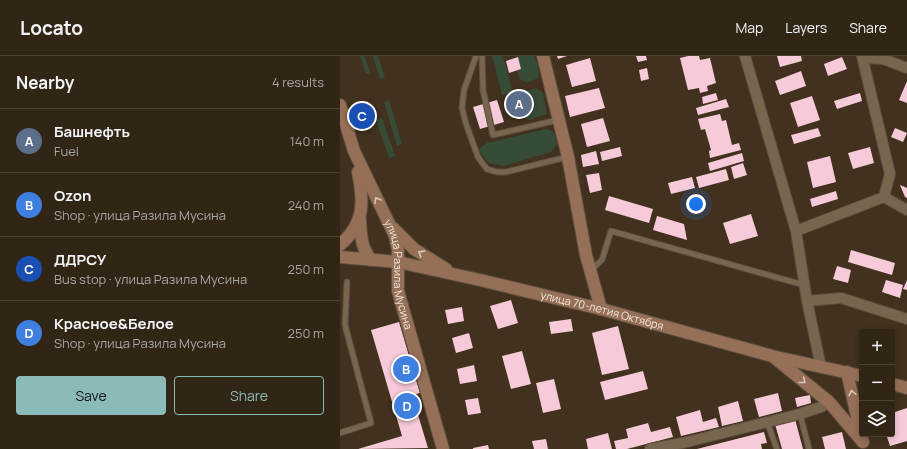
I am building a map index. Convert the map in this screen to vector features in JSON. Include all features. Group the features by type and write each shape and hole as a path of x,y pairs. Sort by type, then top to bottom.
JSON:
{"main road":[{"path":"543,56 568,157 590,271 601,309"},
{"name":"улица Разила Мусина","path":"340,105 354,151 390,224 398,250 398,291 443,449"},
{"path":"354,151 361,189 361,240 364,251 371,260"},
{"path":"340,245 355,229 360,217"},
{"path":"390,224 414,249 454,274"},
{"name":"улица 70-летия Октября","path":"340,257 398,262 454,274 601,309 772,356 859,375"},
{"path":"772,356 830,402 864,445"},
{"path":"847,372 864,445"},
{"path":"895,385 907,388"}],"street":[{"path":"745,56 796,231 807,301 821,367"},
{"path":"884,197 890,174 862,57 883,59 907,68"},
{"path":"796,231 884,197"},
{"path":"884,197 907,210"},
{"path":"807,301 841,298 907,319"},
{"path":"650,449 683,446 800,414 821,407 830,402"}],"lane":[{"path":"476,56 467,78 462,108 478,157 487,169 497,172 506,172 568,157"},
{"path":"482,56 483,90 490,125 494,135 558,120"},
{"path":"590,271 602,260 611,231 804,284"},
{"path":"340,433 371,423 343,324 346,282"},
{"path":"800,414 809,449"},
{"path":"767,422 777,449"}],"green space":[{"path":"360,56 365,56 370,73 366,74"},
{"path":"373,56 378,56 385,78 380,79"},
{"path":"492,56 503,56 513,93 502,95"},
{"path":"517,56 535,56 539,73 538,78 527,83 520,79 517,71 521,69"},
{"path":"536,88 543,93 547,114 529,120 526,118 523,108 532,106 529,94 519,96 521,93"},
{"path":"389,100 402,144 397,146 384,102"},
{"path":"382,118 395,156 389,158 376,120"},
{"path":"545,129 552,131 556,138 557,144 551,152 504,166 489,163 479,151 480,148 487,143"}],"building":[{"path":"557,56 567,56 558,59"},
{"path":"636,56 646,56 647,60 638,62"},
{"path":"699,56 700,60 710,58 716,83 707,86 708,91 700,93 699,88 688,90 680,58"},
{"path":"777,56 801,56 802,61 780,67"},
{"path":"518,57 521,69 509,73 506,61"},
{"path":"842,57 847,69 828,76 824,64"},
{"path":"590,58 596,81 572,87 566,65"},
{"path":"647,68 649,79 641,81 639,70"},
{"path":"801,71 806,86 780,95 775,81"},
{"path":"907,81 907,103 899,100"},
{"path":"599,88 605,108 570,117 565,96"},
{"path":"529,93 532,106 514,113 511,100"},
{"path":"716,93 718,100 703,104 702,97"},
{"path":"860,93 862,101 837,109 834,101"},
{"path":"812,96 820,120 798,127 790,103"},
{"path":"726,99 729,107 698,115 696,108"},
{"path":"497,100 504,122 480,129 473,107"},
{"path":"720,114 722,121 726,120 732,145 739,143 741,150 710,158 709,151 711,150 705,129 701,130 698,119"},
{"path":"603,118 610,141 587,147 581,124"},
{"path":"818,128 821,136 794,144 791,135"},
{"path":"895,128 907,133 903,142 891,137"},
{"path":"620,147 622,156 602,161 600,152"},
{"path":"870,147 874,163 853,169 848,153"},
{"path":"596,151 599,164 583,167 581,155"},
{"path":"742,153 744,161 710,171 708,163"},
{"path":"830,156 836,182 813,188 807,162"},
{"path":"743,163 747,175 734,179 731,167"},
{"path":"726,169 729,180 699,188 696,177"},
{"path":"599,173 602,190 590,193 586,175"},
{"path":"692,177 695,188 671,194 668,183"},
{"path":"900,185 907,188 907,198 905,197"},
{"path":"836,191 838,199 812,207 810,199"},
{"path":"609,196 653,209 649,223 605,210"},
{"path":"751,214 758,236 730,244 723,223"},
{"path":"657,216 684,224 687,240 653,230"},
{"path":"851,250 895,263 892,275 848,262"},
{"path":"837,266 851,270 848,283 833,279"},
{"path":"886,280 903,285 900,298 882,292"},
{"path":"907,280 907,290 903,289"},
{"path":"511,300 518,323 498,329 490,306"},
{"path":"462,307 464,321 448,324 445,310"},
{"path":"571,319 573,331 551,334 549,322"},
{"path":"399,322 420,393 412,395 428,448 358,449 402,436 371,330"},
{"path":"618,326 629,369 602,375 592,333"},
{"path":"469,333 473,348 456,353 452,338"},
{"path":"522,351 531,384 511,389 502,356"},
{"path":"474,365 477,381 460,384 457,369"},
{"path":"643,371 648,389 605,400 600,382"},
{"path":"554,379 561,409 543,413 536,383"},
{"path":"778,393 782,411 759,417 754,399"},
{"path":"810,395 811,403 797,407 795,398"},
{"path":"478,398 481,413 468,415 465,400"},
{"path":"738,401 743,421 722,426 718,407"},
{"path":"907,408 907,441 890,446 887,437 895,437 895,412"},
{"path":"700,410 703,422 716,418 719,427 681,436 676,417"},
{"path":"795,419 803,449 782,449 775,424"},
{"path":"648,423 651,432 670,427 673,437 627,449 616,449 614,441 628,438 626,429"},
{"path":"764,432 767,443 761,444 762,449 697,449"},
{"path":"842,432 846,449 825,449 822,437"},
{"path":"608,433 612,449 588,449 586,439"},
{"path":"546,439 548,449 534,449 532,441"},
{"path":"488,445 489,449 473,449 473,448"}],"place":[{"name":"Башнефть","path":"519,104"},
{"name":"ДДРСУ","path":"362,116"},
{"name":"Ozon","path":"406,369"},
{"name":"Красное&Белое","path":"407,406"}]}
